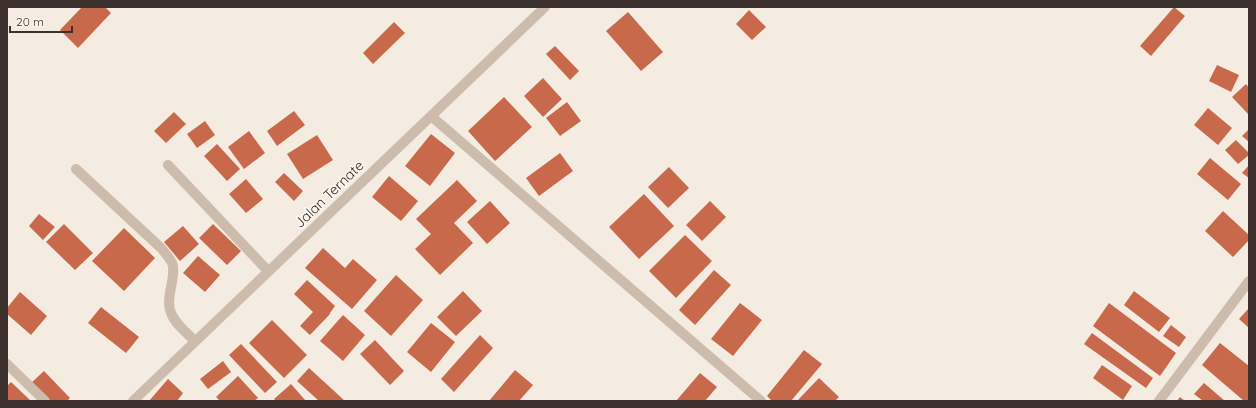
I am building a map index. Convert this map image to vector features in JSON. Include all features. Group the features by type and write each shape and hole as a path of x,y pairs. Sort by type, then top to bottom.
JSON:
{"street":[{"name":"Jalan Ternate","path":"133,401 545,7"},
{"path":"431,116 761,401"},
{"path":"168,165 268,271"},
{"path":"76,169 161,248 169,258 173,265 169,305 171,314 195,341"},
{"path":"1159,401 1249,281"},
{"path":"7,364 45,401"}],"building":[{"path":"82,7 105,7 111,13 78,48 60,30"},
{"path":"1174,7 1185,16 1151,56 1140,46"},
{"path":"749,10 766,27 752,40 736,24"},
{"path":"628,12 663,52 641,71 606,31"},
{"path":"394,22 405,33 373,64 363,53"},
{"path":"555,46 579,71 570,80 546,54"},
{"path":"1217,65 1239,75 1231,92 1209,81"},
{"path":"543,78 562,99 543,117 524,96"},
{"path":"1246,84 1249,88 1248,114 1232,97"},
{"path":"504,97 532,127 495,161 468,131"},
{"path":"567,102 581,121 560,136 546,118"},
{"path":"1208,108 1232,128 1218,145 1194,125"},
{"path":"294,111 305,125 277,146 267,131"},
{"path":"174,112 186,124 166,143 154,131"},
{"path":"205,121 215,135 197,148 187,134"},
{"path":"1249,129 1249,142 1242,136"},
{"path":"249,131 265,153 244,169 228,147"},
{"path":"431,134 455,153 430,186 405,166"},
{"path":"317,135 333,160 303,179 287,154"},
{"path":"1236,140 1249,153 1249,155 1238,164 1225,150"},
{"path":"217,144 240,169 227,181 204,156"},
{"path":"560,153 573,171 539,196 526,178"},
{"path":"1210,158 1241,184 1228,200 1197,174"},
{"path":"1249,165 1249,178 1242,173"},
{"path":"669,167 689,188 668,208 648,187"},
{"path":"284,173 303,191 294,201 275,182"},
{"path":"389,176 418,201 401,221 372,197"},
{"path":"246,179 263,199 246,213 229,194"},
{"path":"457,180 477,201 454,223 473,243 440,275 415,249 431,234 416,219"},
{"path":"644,194 674,226 639,259 609,227"},
{"path":"490,201 510,223 487,244 467,222"},
{"path":"710,201 726,217 702,241 686,225"},
{"path":"1223,211 1249,235 1249,240 1233,257 1205,231"},
{"path":"39,214 55,227 43,240 29,226"},
{"path":"64,224 93,253 75,270 46,242"},
{"path":"213,224 241,251 227,265 199,238"},
{"path":"183,226 199,244 180,261 164,242"},
{"path":"124,228 155,258 124,291 92,261"},
{"path":"685,235 712,261 676,298 649,271"},
{"path":"323,248 345,268 353,259 377,280 352,309 305,268"},
{"path":"198,256 220,275 205,292 183,273"},
{"path":"714,270 731,285 695,325 679,310"},
{"path":"396,275 423,300 391,336 364,311"},
{"path":"307,280 335,306 330,314 310,335 300,326 313,312 294,294"},
{"path":"463,291 482,311 456,336 437,317"},
{"path":"1134,291 1170,318 1159,332 1124,305"},
{"path":"20,292 47,316 31,335 7,314 7,308"},
{"path":"740,303 762,320 733,356 711,339"},
{"path":"1109,303 1176,353 1160,376 1093,326"},
{"path":"101,307 139,337 126,353 88,323"},
{"path":"1249,308 1249,328 1239,319"},
{"path":"343,315 365,335 343,361 320,341"},
{"path":"272,320 307,355 284,378 249,343"},
{"path":"431,323 455,342 431,372 407,352"},
{"path":"1171,325 1186,337 1179,347 1163,336"},
{"path":"1092,333 1153,378 1146,388 1084,344"},
{"path":"480,335 493,348 454,392 441,379"},
{"path":"375,340 404,371 390,385 360,354"},
{"path":"1220,343 1249,366 1249,401 1244,401 1202,365"},
{"path":"241,344 277,382 265,393 229,355"},
{"path":"804,350 822,364 791,401 772,401 767,396"},
{"path":"223,361 231,372 208,389 200,379"},
{"path":"1102,365 1132,386 1123,400 1093,378"},
{"path":"309,368 345,401 319,401 297,381"},
{"path":"515,370 533,385 519,401 489,401"},
{"path":"44,371 70,398 67,401 47,401 30,384"},
{"path":"700,373 717,387 705,401 676,401"},
{"path":"238,376 258,398 254,401 220,401 216,397"},
{"path":"819,378 839,397 835,401 797,401"},
{"path":"168,379 183,393 177,401 149,401"},
{"path":"11,382 31,401 7,401 7,386"},
{"path":"1204,383 1225,401 1203,401 1194,394"},
{"path":"291,384 306,401 276,401 274,399"},
{"path":"1180,397 1185,401 1177,401"}]}
